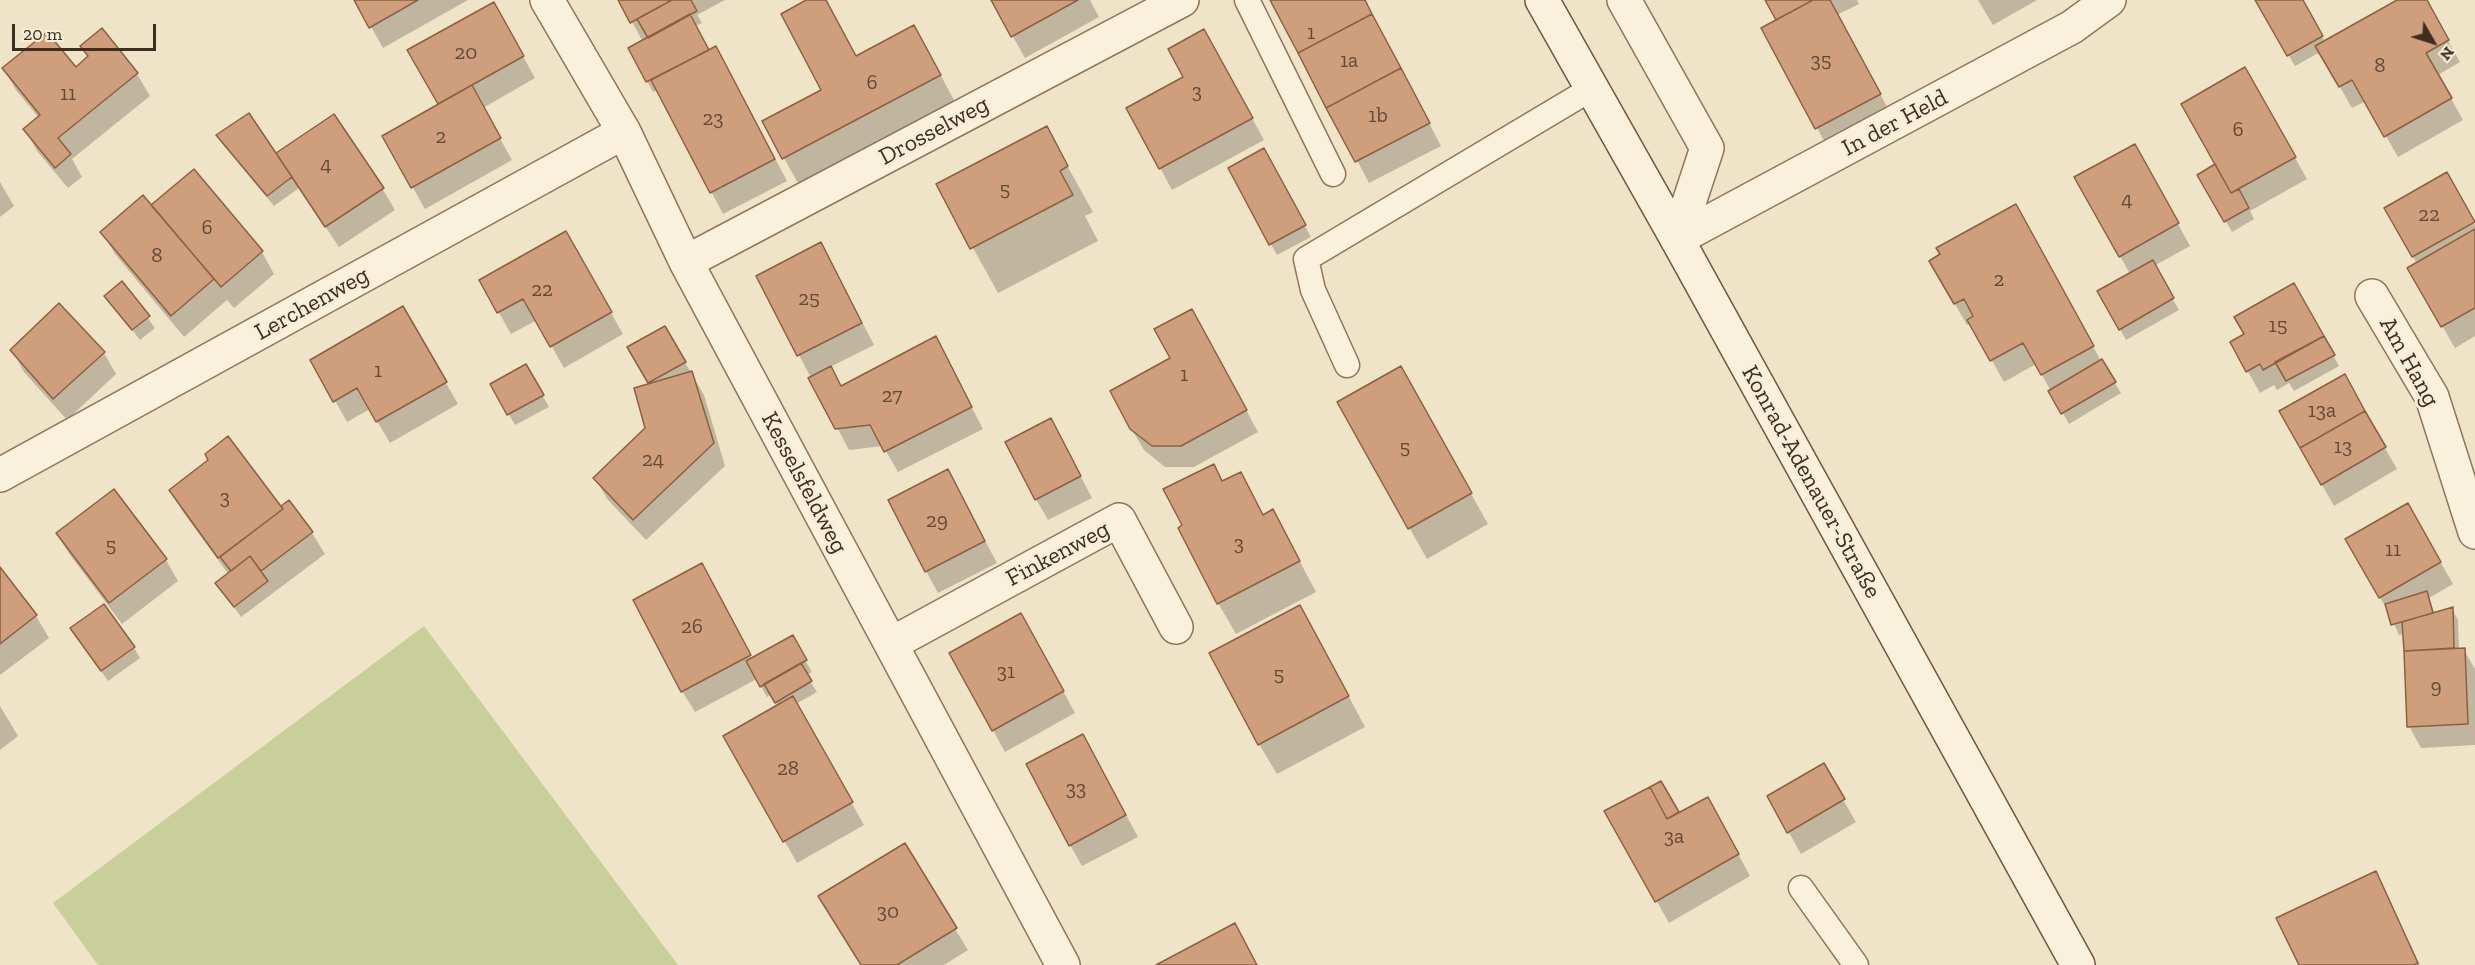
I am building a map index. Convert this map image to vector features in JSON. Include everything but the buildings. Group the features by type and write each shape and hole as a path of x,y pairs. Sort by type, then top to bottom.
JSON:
{"street":[{"name":"Kesselsfeldweg","path":"547,0 624,132 686,262 1063,965"},
{"name":"Drosselweg","path":"686,262 1182,0"},
{"name":"Konrad-Adenauer-Straße","path":"1542,0 1677,239 2078,965"},
{"path":"1624,0 1707,148 1677,239"},
{"name":"In der Held","path":"1677,239 2072,27 2109,0"},
{"name":"Lerchenweg","path":"0,475 624,132"},
{"name":"Am Hang","path":"2372,296 2432,397 2475,532"},
{"name":"Finkenweg","path":"891,644 1119,520 1176,627"}],"lane":[{"path":"1246,0 1333,174"},
{"path":"1347,365 1313,290 1306,259 1591,89"},
{"path":"1801,888 1856,965"}],"green space":[{"path":"424,626 678,965 98,965 53,903"}]}
